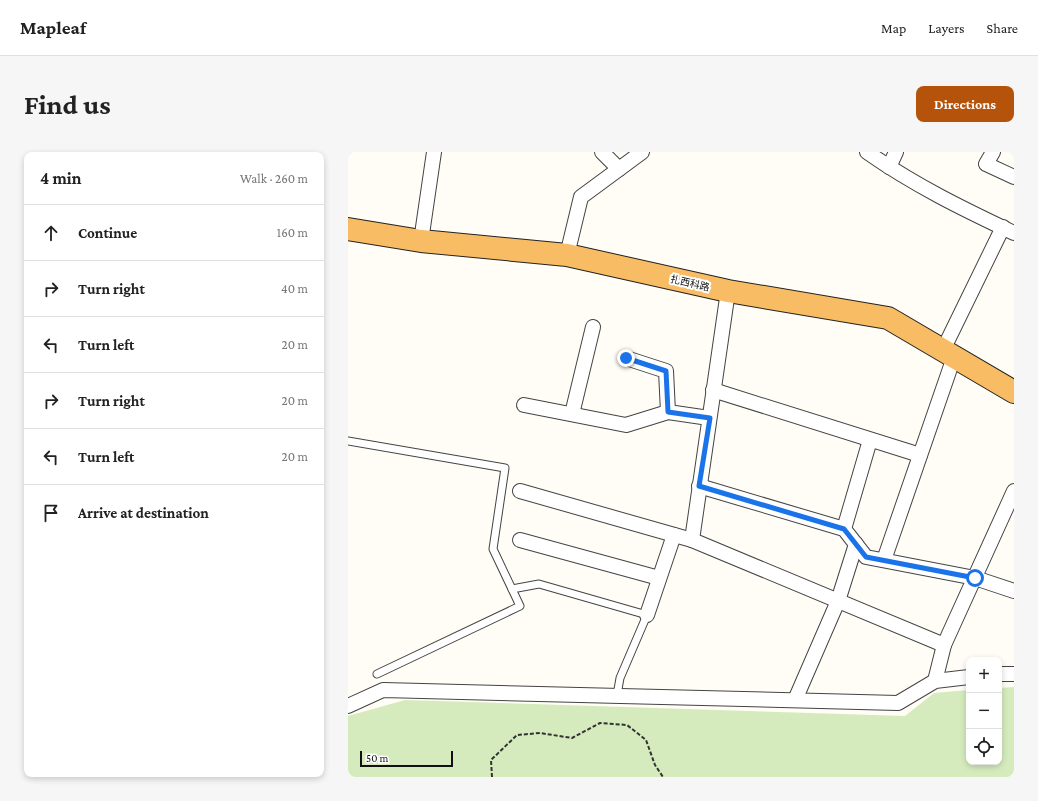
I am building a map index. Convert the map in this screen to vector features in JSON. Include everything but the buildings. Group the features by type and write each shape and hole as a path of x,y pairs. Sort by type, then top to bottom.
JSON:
{"highway":[{"name":"扎西科路","path":"348,229 421,241 567,255 728,291 888,318 1014,392"}],"street":[{"path":"421,241 434,152"},
{"path":"602,152 619,169"},
{"path":"567,255 581,197 642,152"},
{"path":"867,152 889,167 944,199 1008,230 949,354 920,456 884,560"},
{"path":"889,167 896,152"},
{"path":"993,152 986,164 1014,177"},
{"path":"692,540 728,291"},
{"path":"572,414 593,327"},
{"path":"626,358 666,371 668,412"},
{"path":"714,390 920,456"},
{"path":"524,405 626,425 668,412 710,418"},
{"path":"844,529 870,440"},
{"path":"699,486 844,529 866,557 975,578 1014,591"},
{"path":"520,491 692,540 944,646"},
{"path":"934,681 944,646 1014,491"},
{"path":"647,616 674,536"},
{"path":"520,540 660,578"},
{"path":"795,700 838,601 856,544"},
{"path":"1002,674 1014,674"},
{"path":"348,706 383,690 898,703 934,681 966,677"}],"lane":[{"path":"348,441 505,468 493,549 520,606 377,674"},
{"path":"512,589 540,584 647,616 620,678 617,696"}],"path":[{"path":"492,777 491,760 517,735 540,733 572,738 600,723 627,725 646,740 655,765 663,777"}],"green space":[{"path":"1014,687 1014,777 348,777 348,716 405,700 905,716 934,693 966,690 966,765 1002,765 1002,688"}],"route":[{"path":"626,358 666,371 668,412 710,418 699,486 844,529 866,557 975,578"}]}
